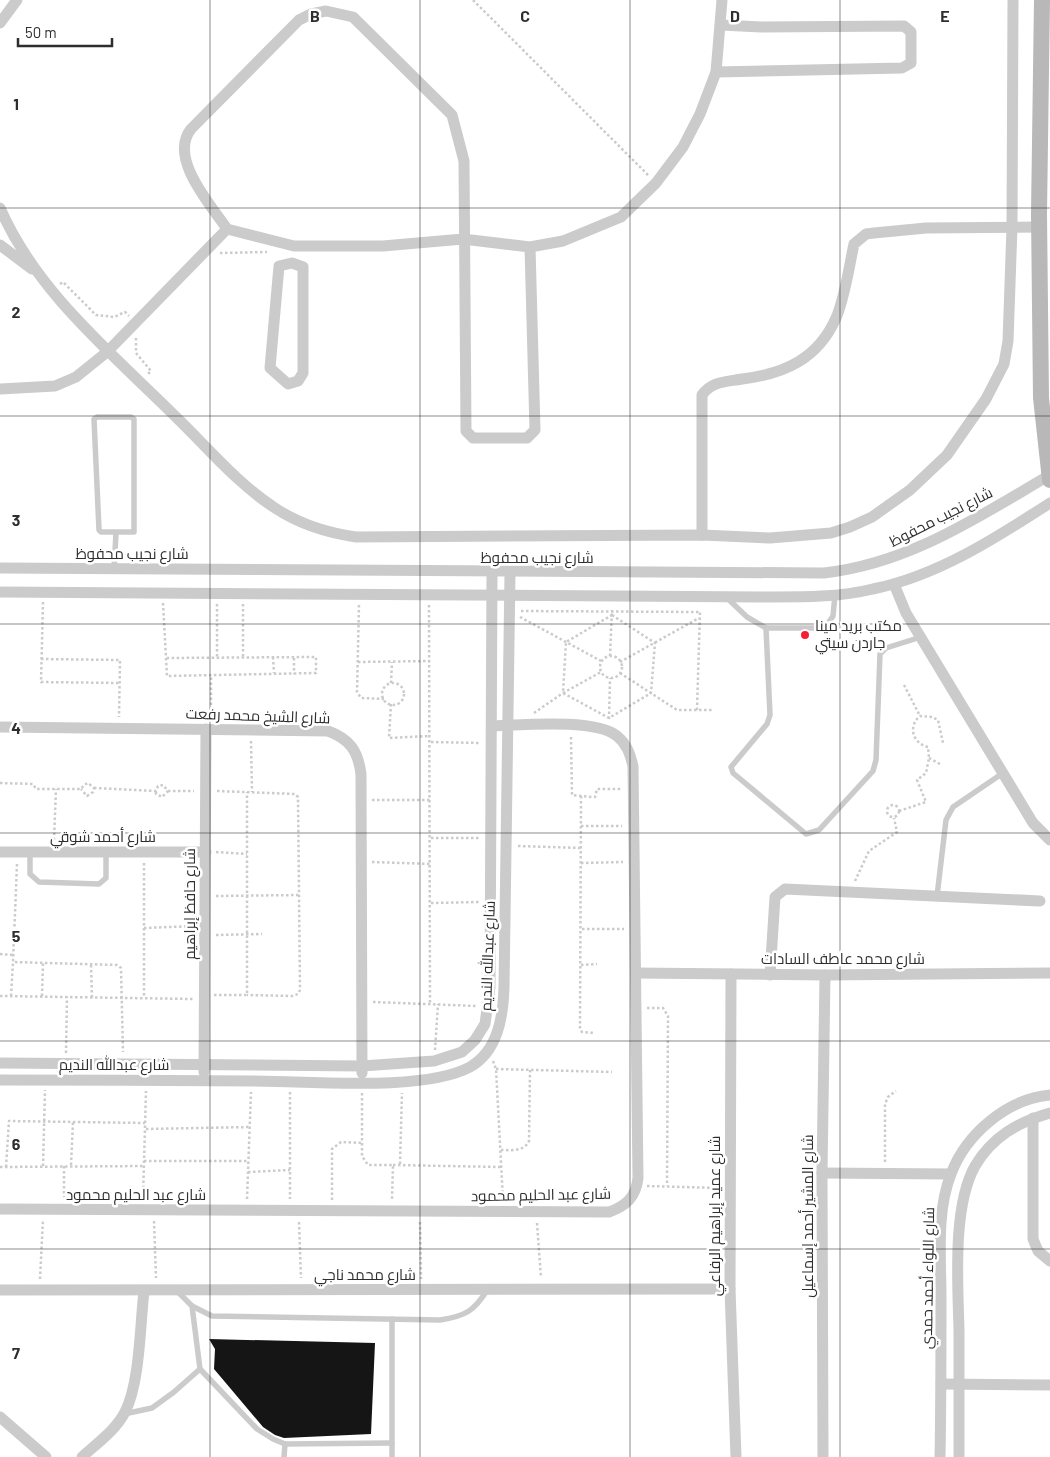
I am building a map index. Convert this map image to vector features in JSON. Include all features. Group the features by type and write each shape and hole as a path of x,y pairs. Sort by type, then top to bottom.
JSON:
{"street":[{"path":"0,23 17,0"},
{"path":"530,248 535,430 527,438 477,439 466,431 463,239 464,161 452,115 353,17 326,11 311,14 299,20 188,134 185,140 187,169 227,229 293,254 463,239 530,248 563,241 621,217 656,183 683,147 700,114 716,72 722,0"},
{"path":"0,208 38,273 107,352 141,382 252,491 276,509 330,533 356,537 702,535 770,538 831,533 872,517 910,490 947,456 986,399 1004,364 1008,341 1012,228 1013,0"},
{"path":"1045,9 1040,227 1041,398 1050,477"},
{"path":"716,72 902,68 912,63 911,32 908,28 900,25 761,27 721,25"},
{"path":"702,535 702,395 706,388 714,383 770,376 806,358 823,339 836,318 854,244 866,234 926,228 1040,227"},
{"path":"0,389 55,386 76,377 107,352 227,229"},
{"path":"0,245 38,273"},
{"path":"293,254 303,266 302,373 298,381 288,384 270,368 279,266 293,254"},
{"name":"شارع نجيب محفوظ","path":"0,568 492,573 824,573 854,570 910,552 954,531 1050,477"},
{"path":"0,592 726,597 835,595 894,584 966,554 1050,503"},
{"name":"شارع عبدالله النديم","path":"0,1063 362,1066 434,1062 462,1052 475,1040 485,1024 489,1006 492,573"},
{"name":"شارع عبدالله النديم","path":"0,1080 362,1082 431,1080 452,1076 472,1066 488,1051 498,1031 503,1010 506,846 511,725 510,573"},
{"path":"894,584 906,614 1002,773 1033,823 1050,840"},
{"path":"492,726 588,725 617,735 627,746 633,766 634,789 637,1186"},
{"name":"شارع الشيخ محمد رفعت","path":"0,727 328,731 342,736 353,746 359,760 361,800 362,1082"},
{"name":"شارع حافظ إبراهيم","path":"204,1080 206,791 209,729"},
{"name":"شارع أحمد شوقي","path":"0,852 206,852"},
{"path":"770,975 775,897 780,891 785,889 1040,901"},
{"name":"شارع محمد عاطف السادات","path":"636,973 770,975 1050,973"},
{"name":"شارع عميد إبراهيم الرفاعي","path":"731,974 730,1289 736,1457"},
{"name":"شارع المشير أحمد إسماعيل","path":"823,1457 822,1173 825,975"},
{"name":"شارع اللواء أحمد حمدي","path":"940,1457 942,1208 950,1174 958,1158 974,1136 993,1118 1019,1103 1050,1095"},
{"name":"شارع اللواء أحمد حمدي","path":"959,1457 959,1254 961,1210 965,1187 975,1166 989,1147 1005,1131 1032,1118 1050,1113"},
{"path":"1032,1118 1032,1239 1038,1251 1050,1261"},
{"path":"822,1173 950,1174"},
{"name":"شارع عبد الحليم محمود","path":"0,1209 609,1212 624,1207 632,1198 637,1186"},
{"name":"شارع محمد ناجي","path":"0,1290 730,1289"},
{"path":"82,1457 112,1429 124,1414 132,1396 144,1291"},
{"path":"941,1384 1050,1386"},
{"path":"0,1417 46,1457"}],"lane":[{"path":"97,416 131,417 134,419 136,531 116,533 98,530 94,420 97,416"},
{"path":"114,569 116,533"},
{"path":"726,597 747,617 766,628 825,628 833,616 835,595"},
{"path":"766,628 770,715 767,724 731,767 733,773 806,834 819,830 872,771 876,760 880,654 886,648 920,638"},
{"path":"937,896 946,820 953,807 1002,773"},
{"path":"30,852 30,874 39,882 99,884 106,878 106,852"},
{"path":"176,1290 192,1306 212,1316 440,1320 460,1316 477,1306 489,1289"},
{"path":"192,1306 200,1369 258,1429 272,1439 285,1444 392,1443"},
{"path":"392,1319 392,1457"},
{"path":"124,1414 152,1408 200,1369"},
{"path":"284,1457 285,1444"}],"path":[{"path":"474,0 656,183"},
{"path":"216,254 293,254"},
{"path":"52,290 63,282 96,316 114,317 125,312 142,328 137,336 136,353 152,371 141,382"},
{"path":"43,592 41,682 119,683"},
{"path":"163,593 166,658 167,676 316,673 316,657 166,658"},
{"path":"217,593 217,658"},
{"path":"243,593 243,658"},
{"path":"359,593 358,696 384,699 391,704 398,703 404,694 399,684 391,683 383,689 384,699"},
{"path":"429,594 430,1004"},
{"path":"610,656 612,596"},
{"path":"697,710 700,596"},
{"path":"510,611 700,612"},
{"path":"510,611 601,661"},
{"path":"566,642 612,613"},
{"path":"612,613 655,643"},
{"path":"620,662 699,618"},
{"path":"563,692 566,642"},
{"path":"651,693 655,643"},
{"path":"601,661 610,656"},
{"path":"610,656 620,662"},
{"path":"273,658 274,674"},
{"path":"294,658 294,674"},
{"path":"41,659 120,660 119,728"},
{"path":"358,662 430,661"},
{"path":"601,661 601,672"},
{"path":"391,683 392,662"},
{"path":"620,662 620,673"},
{"path":"511,725 563,692 601,672"},
{"path":"601,672 610,678"},
{"path":"620,673 677,710 712,710"},
{"path":"610,678 620,673"},
{"path":"209,729 211,676"},
{"path":"608,731 610,678"},
{"path":"904,685 920,716"},
{"path":"563,692 608,718"},
{"path":"608,718 651,693"},
{"path":"391,704 389,738 430,736"},
{"path":"899,811 926,802 917,780 926,773 929,758 928,747 918,742 913,731 915,721 920,716 932,717 938,720 943,743"},
{"path":"572,725 572,795 594,796 596,791 600,789 634,789"},
{"path":"250,729 252,792"},
{"path":"430,742 492,743"},
{"path":"929,758 940,764"},
{"path":"0,783 33,784 36,789 81,789 87,796 93,792 94,788"},
{"path":"81,789 84,784 88,783 94,788 156,791"},
{"path":"0,996 144,998 292,996 298,994 300,990 298,796 295,794 252,792 168,791 163,786 158,786 156,791"},
{"path":"53,852 56,789"},
{"path":"156,791 159,797 162,797 168,791"},
{"path":"247,996 248,792"},
{"path":"581,796 580,1029 582,1032 595,1033"},
{"path":"361,800 431,800"},
{"path":"849,892 870,851 897,832 894,818 887,814 888,807 896,806 899,811"},
{"path":"894,818 898,816 899,811"},
{"path":"581,826 634,826"},
{"path":"431,838 491,838"},
{"path":"506,846 581,848"},
{"path":"11,996 18,852"},
{"path":"144,852 144,998"},
{"path":"206,852 247,854"},
{"path":"361,861 431,864"},
{"path":"581,863 634,862"},
{"path":"205,896 299,895"},
{"path":"431,903 490,902"},
{"path":"144,928 262,934"},
{"path":"581,929 635,929"},
{"path":"0,954 12,955"},
{"path":"13,962 117,965 121,968 123,1064"},
{"path":"42,997 43,963"},
{"path":"581,965 597,964"},
{"path":"91,965 92,998"},
{"path":"66,1064 67,997"},
{"path":"362,1001 489,1006"},
{"path":"434,1062 438,1004"},
{"path":"636,1009 663,1008 668,1016 666,1186"},
{"path":"503,1211 496,1069 612,1072"},
{"path":"500,1150 520,1149 526,1146 529,1141 530,1070"},
{"path":"43,1166 46,1080"},
{"path":"147,1080 144,1164 156,1291"},
{"path":"247,1210 251,1081"},
{"path":"290,1081 290,1170 302,1290"},
{"path":"400,1164 402,1081"},
{"path":"362,1082 362,1156 368,1165 501,1167"},
{"path":"886,1174 885,1104 888,1097 896,1091"},
{"path":"6,1167 9,1121 146,1123"},
{"path":"71,1166 73,1122"},
{"path":"145,1129 250,1127"},
{"path":"332,1210 332,1150 341,1142 362,1143"},
{"path":"0,1167 248,1161"},
{"path":"392,1211 393,1165"},
{"path":"64,1166 64,1209"},
{"path":"248,1172 290,1170"},
{"path":"637,1186 730,1189"},
{"path":"39,1290 43,1209"},
{"path":"420,1211 422,1290"},
{"path":"536,1211 541,1289"}],"building":[{"path":"209,1339 375,1343 371,1434 284,1438 275,1435 263,1427 214,1369 215,1349"}],"place":[{"name":"مكتب بريد مينا جاردن سيتي","path":"805,635"}]}
